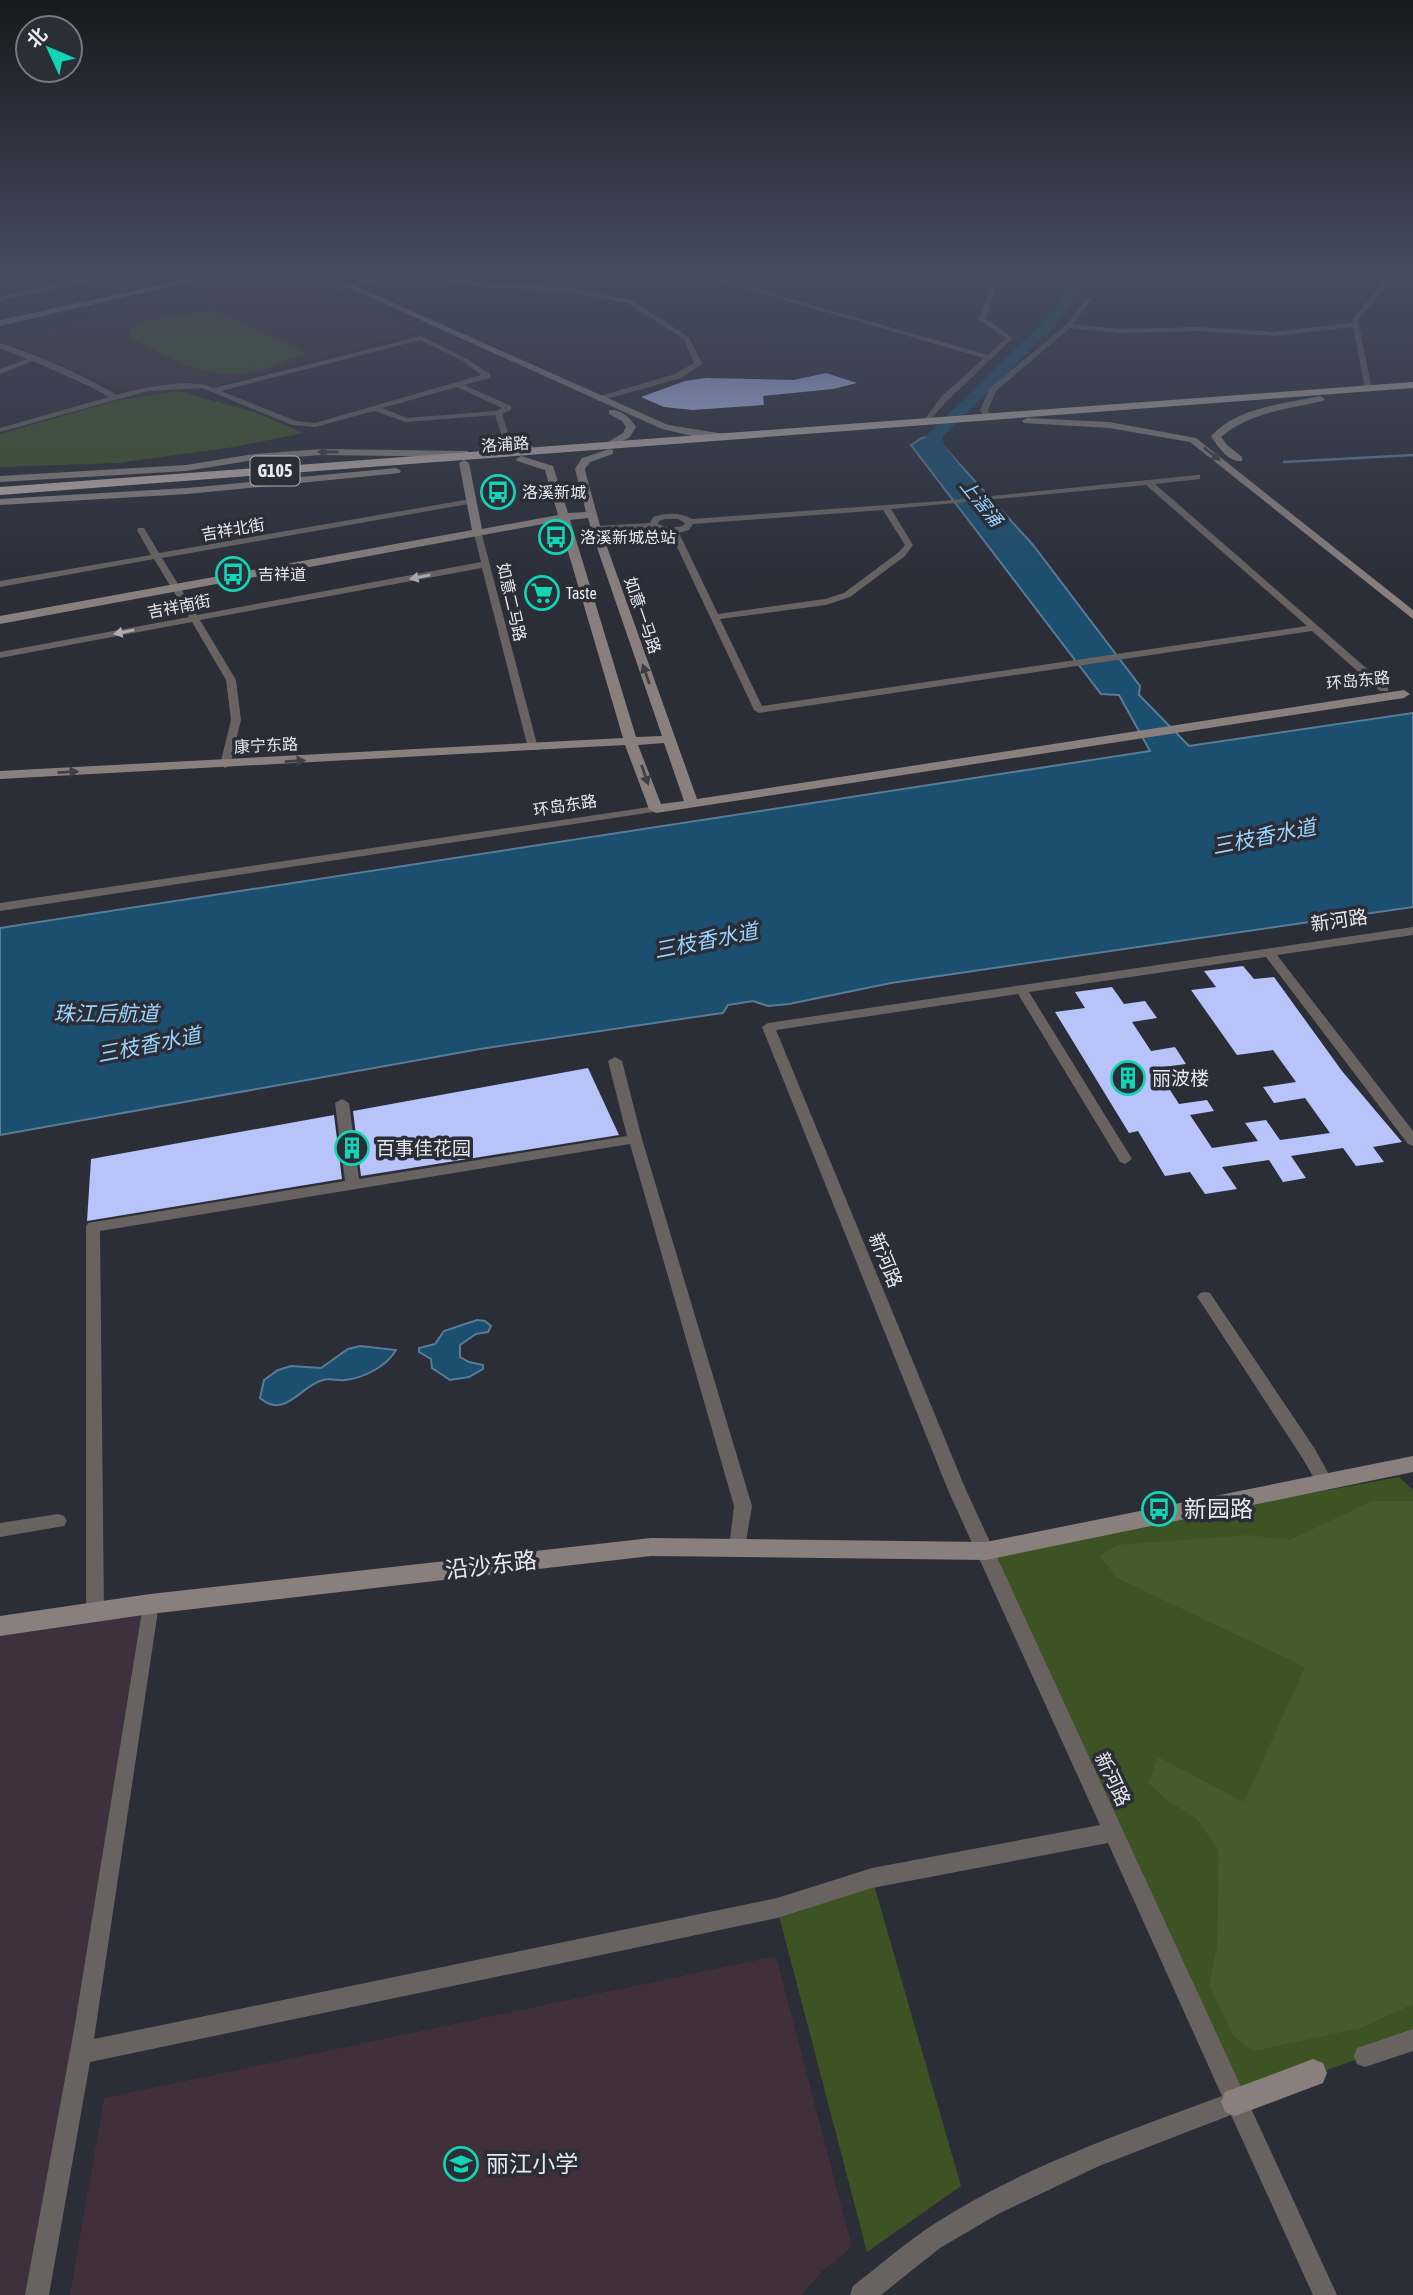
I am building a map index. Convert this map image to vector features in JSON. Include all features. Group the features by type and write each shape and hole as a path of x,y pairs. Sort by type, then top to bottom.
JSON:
{"highway":[{"name":"洛浦路","path":"80,489 467,459 521,459 726,435 1413,385"},
{"name":"洛浦路","path":"396,471 531,449 610,448 916,430 1413,393"},
{"path":"80,489 396,471"},
{"name":"G105","path":"0,495 80,489"}],"street":[{"path":"76,378 114,397"},
{"path":"214,390 261,378"},
{"path":"0,430 148,389 203,386 295,423 315,425 478,378"},
{"path":"535,378 626,419 631,428 629,432 610,448"},
{"path":"553,378 674,429 726,435"},
{"path":"600,399 671,378"},
{"path":"928,420 944,399 966,378"},
{"path":"988,416 984,410 993,390 1007,378"},
{"path":"1367,378 1369,388"},
{"path":"374,408 406,420 498,413 508,408 456,384"},
{"path":"1249,469 1218,441 1216,436 1221,431 1257,415 1320,399"},
{"path":"498,413 505,434 531,449"},
{"path":"11,419 22,423"},
{"path":"1027,422 1109,425 1193,440 1413,605"},
{"name":"如意一马路","path":"610,448 586,460 580,469 596,529 690,799"},
{"name":"洛浦路","path":"0,479 186,468 254,457 311,452 467,459"},
{"name":"如意二马路","path":"467,459 471,501 478,533 533,748"},
{"path":"521,459 549,468 631,743 654,804 690,799"},
{"name":"洛浦路","path":"0,495 176,492 396,471"},
{"path":"653,525 656,519 669,516 682,518 690,523 952,502 1197,477"},
{"path":"1259,478 1413,616"},
{"path":"1148,482 1384,689"},
{"name":"吉祥北街","path":"0,584 471,501"},
{"path":"715,617 826,603 847,595 902,554 909,545 885,508"},
{"path":"0,620 563,517 592,515"},
{"path":"596,529 653,525 660,530 674,531 686,528 690,523"},
{"path":"141,530 231,680 236,720 225,765"},
{"path":"674,531 759,710 1314,628"},
{"name":"吉祥南街","path":"0,655 487,564"},
{"name":"环岛东路","path":"690,799 1409,693"},
{"name":"康宁东路","path":"0,775 225,765 668,739"},
{"name":"环岛东路","path":"0,907 654,804"},
{"name":"新河路","path":"1325,2295 957,1490 768,1027 1413,931"},
{"path":"1268,951 1413,1141"},
{"path":"1021,989 1125,1159"},
{"path":"615,1061 635,1139 743,1506 738,1548"},
{"path":"342,1103 353,1185"},
{"path":"95,1612 93,1227 635,1139"},
{"path":"1205,1297 1325,1482"},
{"path":"986,1551 1413,1464"},
{"path":"0,1530 58,1521"},
{"name":"沿沙东路","path":"0,1626 150,1605 650,1547 986,1551"},
{"path":"37,2295 80,2053 150,1605"},
{"path":"80,2053 777,1909 872,1878 1114,1832"},
{"path":"1365,2056 1413,2040"},
{"path":"862,2295 966,2219 1092,2157 1313,2073"}],"shaded area":[{"path":"92,378 245,378 152,403"},
{"path":"150,1604 37,2295 0,2295 0,1625"},
{"name":"丽江小学","path":"776,1956 852,2247 823,2270 802,2295 70,2295 104,2098"}],"green space":[{"path":"178,391 254,412 304,433 234,447 117,463 0,467 0,434 115,401"},
{"path":"1399,1477 1413,1490 1413,2040 1235,2102 987,1553"},
{"path":"1372,1501 1413,1501 1413,2004 1361,2028 1253,2051 1233,2036 1209,1984 1217,1947 1219,1851 1196,1818 1168,1801 1148,1783 1158,1757 1244,1802 1305,1667 1117,1578 1100,1556 1117,1545 1248,1535 1290,1540"},
{"path":"872,1878 961,2186 867,2252 777,1908"}],"water":[{"name":"珠江后航道","path":"934,436 1033,545 1140,686 1139,695 1189,746 1413,713 1413,907 891,983 789,1004 768,1006 753,1001 728,1005 723,1013 480,1049 0,1135 0,928 1150,751 1119,695 1101,694 911,445 922,438"},
{"path":"477,1320 485,1321 491,1326 488,1332 476,1334 460,1345 460,1357 483,1365 483,1369 469,1377 450,1380 432,1368 431,1359 419,1352 419,1348 435,1344 444,1331"},
{"path":"360,1346 396,1350 381,1366 367,1374 345,1380 323,1380 285,1403 269,1404 260,1398 264,1380 278,1370 291,1366 321,1368 348,1349"}],"building":[{"path":"705,378 842,378 857,383 833,389 763,396 764,405 693,410 664,407 641,397 685,381"},
{"name":"丽波楼","path":"1243,966 1254,979 1274,977 1342,1071 1402,1142 1373,1147 1384,1162 1356,1166 1343,1148 1291,1156 1306,1178 1283,1182 1269,1160 1222,1167 1237,1189 1205,1194 1190,1172 1165,1176 1138,1131 1129,1133 1055,1012 1085,1008 1075,992 1112,987 1124,1004 1145,1001 1157,1018 1132,1022 1151,1051 1175,1047 1186,1064 1156,1068 1179,1104 1207,1100 1214,1111 1190,1115 1212,1148 1258,1141 1245,1123 1266,1120 1280,1140 1330,1133 1305,1098 1274,1103 1263,1087 1296,1082 1273,1050 1237,1055 1191,990 1216,987 1204,971"},
{"path":"588,1068 619,1135 361,1176 353,1111"},
{"path":"334,1115 342,1179 87,1221 91,1159"}],"waterway":[{"name":"上滘涌","path":"955,471 937,448 934,436 993,378"},
{"path":"1284,462 1413,455"}],"place":[{"name":"洛溪新城","path":"498,492"},
{"name":"洛溪新城总站","path":"556,537"},
{"name":"吉祥道","path":"233,574"},
{"name":"Taste","path":"542,593"},
{"name":"丽波楼","path":"1128,1078"},
{"name":"百事佳花园","path":"352,1148"},
{"name":"新园路","path":"1159,1509"},
{"name":"丽江小学","path":"461,2164"}],"water label":[{"name":"三枝香水道","path":"1264,837"},
{"name":"三枝香水道","path":"706,941"},
{"name":"三枝香水道","path":"149,1045"}]}
